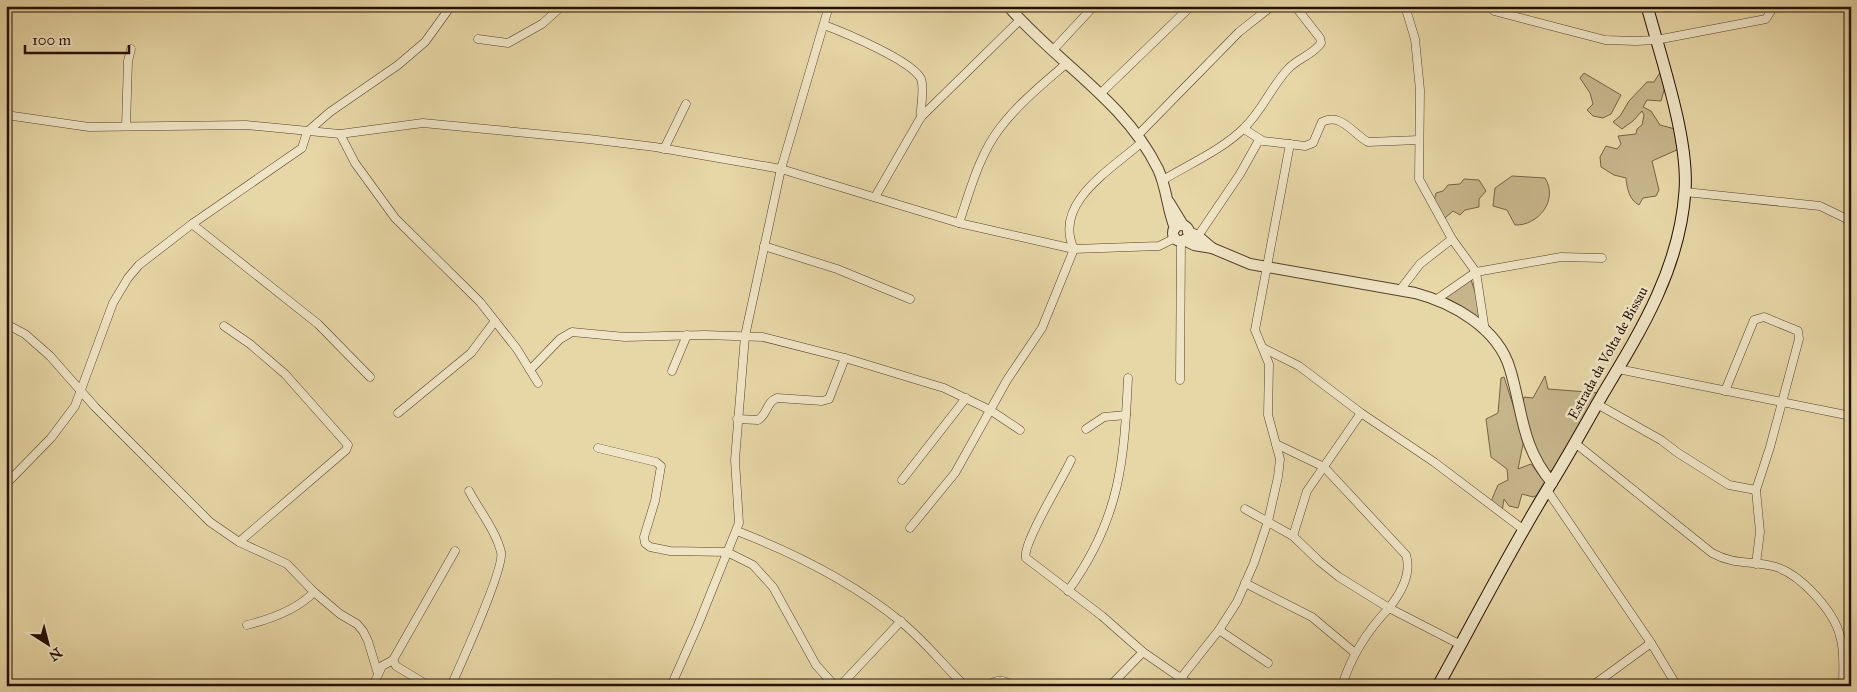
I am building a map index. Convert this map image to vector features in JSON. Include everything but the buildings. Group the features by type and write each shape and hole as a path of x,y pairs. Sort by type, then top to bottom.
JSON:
{"main road":[{"name":"Estrada da Volta de Bissau","path":"1438,686 1524,530 1618,369 1665,281 1678,244 1685,192 1684,157 1676,116 1647,6"}],"street":[{"path":"6,484 52,438 74,406 113,303 128,278 148,257 192,224 302,148 307,132 338,105 426,42 451,6"},
{"path":"478,39 508,43 542,24 562,6"},
{"path":"671,686 739,523 735,469 737,419 745,336 781,170 829,6"},
{"path":"1052,50 1094,6"},
{"path":"1100,93 1191,6"},
{"path":"910,528 955,473 990,410 1042,328 1074,249 1069,235 1069,228 1075,204 1140,139 1239,32 1272,6"},
{"path":"1163,180 1230,140 1244,129 1280,77 1297,60 1317,49 1321,43 1318,33 1294,6"},
{"path":"1405,6 1414,39 1420,90 1419,178 1452,239 1476,272 1485,331"},
{"path":"1491,6 1494,11 1514,18 1605,40 1656,40 1766,19 1774,6"},
{"path":"1012,8 1052,50 1100,93 1140,139 1163,180 1169,202 1183,234 1180,380"},
{"path":"875,197 921,117 1021,19"},
{"path":"824,25 864,41 916,72 922,86 921,117"},
{"path":"126,126 128,61 131,50"},
{"path":"959,223 978,169 1000,128 1038,88 1066,63"},
{"path":"664,149 686,104"},
{"path":"6,115 89,127 246,125 340,134 423,123 589,139 664,149 781,170 959,223 1074,249 1159,246 1183,234 1240,174 1259,140"},
{"path":"1244,129 1259,140 1305,146 1313,143 1322,122 1328,120 1343,122 1368,142 1419,140"},
{"path":"340,134 355,162 395,218 480,302 538,383"},
{"path":"1181,678 1219,630 1237,602 1268,521 1280,468 1268,415 1269,364 1255,330 1290,144"},
{"path":"1685,192 1820,206 1851,221"},
{"path":"192,224 318,324 370,376"},
{"path":"1183,234 1239,260 1266,268 1400,290 1436,299 1465,314 1485,331 1502,352 1509,367 1526,438 1535,461 1549,487 1677,686"},
{"path":"1400,290 1420,264 1452,239"},
{"path":"764,246 837,269 910,298"},
{"path":"1436,299 1476,272 1561,257 1602,258"},
{"path":"1725,391 1754,320 1764,317 1798,331 1800,335 1770,448 1756,490 1760,526 1756,564"},
{"path":"398,413 471,353 495,321"},
{"path":"6,324 25,334 38,345 210,522 239,542 287,564 314,592 340,614 357,624 368,640 378,674"},
{"path":"224,326 250,344 285,374 322,413 348,445 346,450 239,542"},
{"path":"530,370 560,339 572,332 625,337 687,335 773,338 916,378 966,398 990,410 1020,430"},
{"path":"672,371 687,335"},
{"path":"1263,348 1300,366 1361,414 1434,462 1524,530"},
{"path":"737,419 758,420 763,416 770,401 777,398 822,401 829,399 845,358"},
{"path":"1618,369 1851,416"},
{"path":"1068,591 1096,549 1105,528 1124,454 1128,378"},
{"path":"902,480 966,398"},
{"path":"1598,404 1661,440 1729,485 1756,490"},
{"path":"1294,536 1303,499 1361,414"},
{"path":"1086,428 1104,417 1126,415"},
{"path":"1575,443 1712,553 1732,562 1773,566 1788,573 1811,592 1826,608 1840,635 1843,686"},
{"path":"1276,444 1324,467 1406,555 1409,565 1406,580 1389,608 1372,627 1354,653 1342,686"},
{"path":"598,448 656,462 662,466 656,501 644,536 647,545 678,552 726,552 753,565 764,576 816,665 835,686"},
{"path":"1071,460 1035,526 1025,552 1026,558 1102,616 1143,652 1192,686"},
{"path":"451,686 474,634 502,557 469,491"},
{"path":"1245,509 1294,536 1319,561 1339,577 1389,608 1461,645"},
{"path":"737,531 824,571 901,622 965,686"},
{"path":"373,686 382,666 393,660 455,551"},
{"path":"1245,583 1312,617 1354,653"},
{"path":"247,625 281,614 308,598 314,592"},
{"path":"840,686 901,622"},
{"path":"1219,630 1268,663"},
{"path":"1592,686 1651,643"},
{"path":"1110,686 1143,652"},
{"path":"393,660 396,666 429,686"},
{"path":"987,686 998,680 1006,681 1013,686"}],"shaded area":[{"path":"1661,71 1666,83 1661,101 1647,100 1643,107 1651,111 1660,125 1675,129 1679,149 1652,161 1659,190 1656,196 1643,198 1639,205 1631,197 1626,178 1614,175 1601,167 1600,157 1606,146 1617,149 1621,144 1618,136 1636,134 1637,129 1642,125 1644,115 1642,111 1622,129 1613,122 1620,116 1629,101 1647,82 1654,82"},
{"path":"1584,73 1621,95 1611,114 1603,118 1593,116 1587,110 1593,104 1590,93 1580,78"},
{"path":"1512,176 1545,178 1549,186 1548,203 1544,210 1531,221 1523,224 1515,225 1507,210 1493,206 1495,188"},
{"path":"1464,179 1479,180 1486,191 1479,199 1479,207 1465,210 1460,215 1453,211 1445,218 1434,201 1436,193 1443,191 1448,185 1460,184"},
{"path":"1469,274 1481,309 1481,319 1439,300"},
{"path":"1545,376 1548,389 1601,393 1556,467 1551,471 1545,470 1539,465 1522,410 1524,397 1533,398"},
{"path":"1504,377 1524,439 1518,469 1531,464 1546,484 1540,494 1533,497 1522,494 1518,508 1509,506 1504,499 1502,512 1495,513 1489,506 1498,485 1508,480 1507,469 1491,457 1486,419 1498,413 1501,378"}]}
